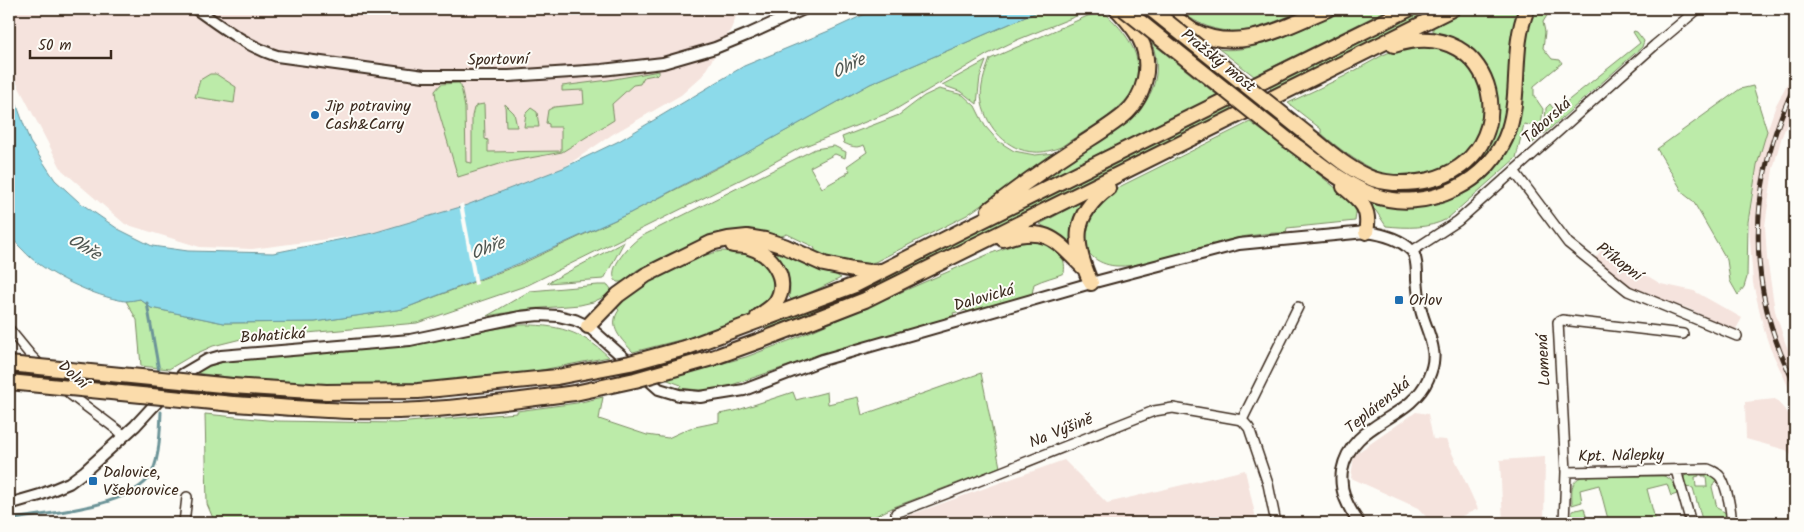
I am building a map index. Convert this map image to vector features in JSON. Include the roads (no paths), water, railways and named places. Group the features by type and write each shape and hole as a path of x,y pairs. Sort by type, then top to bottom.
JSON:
{"highway":[{"path":"967,228 1009,194 1123,116 1138,97 1147,69 1145,52 1140,39 1117,9"},
{"name":"Pražský most","path":"1124,9 1290,142"},
{"name":"Pražský most","path":"1151,9 1342,162 1373,179 1395,184 1416,183 1440,177 1459,167 1474,154 1484,138 1490,120 1491,103 1489,87 1481,70 1471,58 1455,47 1439,41 1410,40 1341,65"},
{"path":"1165,9 1191,30 1208,38 1228,42 1247,40 1266,34 1328,9"},
{"path":"9,364 232,386 326,392 418,391 557,377 630,363 685,348 855,285 1409,9"},
{"path":"9,382 233,404 328,411 418,410 500,403 575,393 635,380 712,358 865,300 1452,9"},
{"path":"1290,142 1342,180 1373,195 1395,200 1417,200 1444,194 1464,184 1487,167 1500,149 1508,130 1514,107 1521,28 1527,9"},
{"path":"1290,142 1361,203 1367,212 1368,223 1366,232"},
{"path":"1091,283 1085,269 1078,241 1079,224 1093,199 1141,164"},
{"path":"964,252 1017,235 1048,236 1058,242 1085,269"},
{"path":"588,326 618,295 646,275 698,249 719,241 747,237 765,240 784,246 824,264 869,272 884,270"},
{"path":"698,249 730,245 747,246 758,250 770,259 777,268 781,279 779,297 775,304 745,327"}],"street":[{"name":"Sportovní","path":"196,9 242,41 277,56 424,76 509,76 602,70 663,62 715,48 804,9"},
{"name":"Táborská","path":"1412,251 1458,221 1660,40 1698,9"},
{"name":"Příkopní","path":"1514,171 1568,243 1628,291 1737,336"},
{"name":"Dalovická","path":"588,326 659,389 669,393 689,396 717,395 744,390 822,360 1091,283 1239,244 1366,232 1380,233 1392,237 1412,251"},
{"name":"Teplárenská","path":"1359,523 1344,500 1342,488 1341,476 1349,450 1358,439 1403,408 1418,394 1428,379 1433,361 1433,350 1420,308 1416,266 1412,251"},
{"path":"1276,523 1268,484 1248,428 1242,420 1298,307"},
{"name":"Bohatická","path":"9,504 40,495 69,483 85,472 134,426 183,374 207,360 221,356 410,340 520,317 539,315 567,318 588,326"},
{"name":"Lomená","path":"1564,523 1566,472 1558,322 1562,320 1683,334"},
{"name":"Dolní","path":"9,329 32,357 71,396 124,435"},
{"name":"Na Výšině","path":"896,513 1154,410 1173,408 1242,420"},
{"name":"Kpt. Nálepky","path":"1566,472 1708,469 1717,473 1722,479 1732,515 1731,523"},
{"name":"Kpt. Nálepky","path":"1676,470 1691,523"},
{"path":"184,523 187,497"}],"water":[{"name":"Ohře","path":"876,9 1044,9 870,84 746,153 630,213 520,263 403,309 315,322 224,323 151,308 140,299 125,301 113,299 70,283 32,259 9,232 9,83 30,142 55,180 79,202 118,229 152,246 188,251 273,253 373,233 467,205 563,168 619,141 744,66"}],"waterway":[{"path":"147,303 159,371"},
{"path":"9,520 83,508 121,497 136,489 148,479 155,465 159,447 161,412"}],"railway":[{"path":"1795,85 1779,121 1768,159 1761,196 1758,234 1760,272 1767,310 1778,347 1795,384"}],"place":[{"name":"Jip potraviny Cash&Carry","path":"315,115"},
{"name":"Orlov","path":"1399,300"},
{"name":"Dalovice, Všeborovice","path":"93,481"}]}
